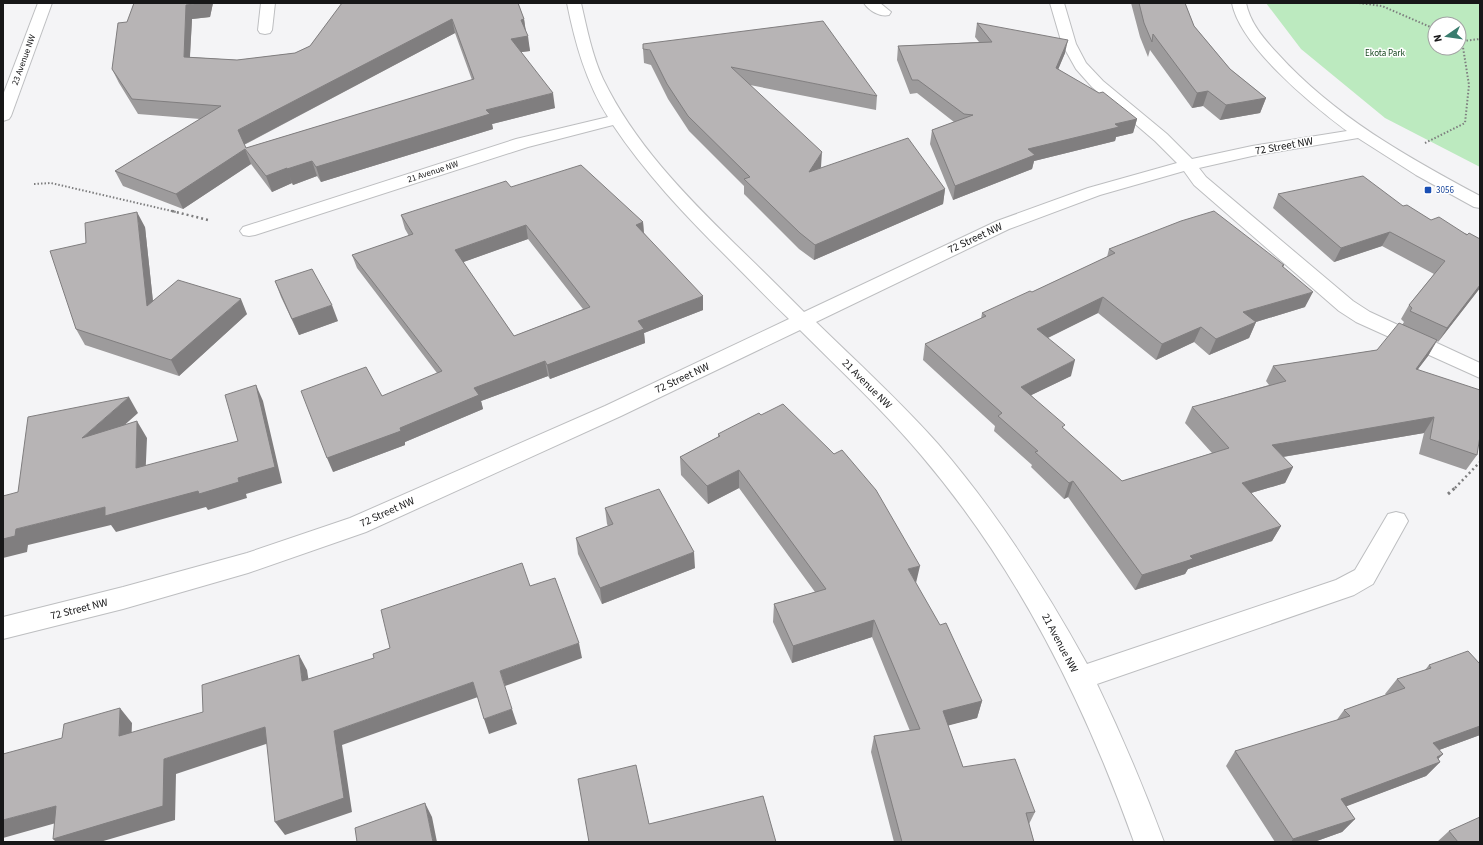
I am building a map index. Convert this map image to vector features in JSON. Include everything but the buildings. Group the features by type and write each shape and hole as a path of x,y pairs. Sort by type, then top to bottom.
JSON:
{"street":[{"name":"23 Avenue NW","path":"3,116 45,3"},
{"path":"265,30 268,3"},
{"name":"21 Avenue NW","path":"574,3 577,26 587,59 598,86 638,151 675,195 883,399 929,449 976,507 1008,552 1080,678 1120,764 1149,842"},
{"path":"871,3 884,12"},
{"path":"1057,3 1070,48 1080,66 1096,83 1175,150 1189,165 1200,181 1346,306 1363,317 1480,371"},
{"path":"1239,3 1240,10 1251,31 1274,60 1309,92 1361,133 1449,187 1480,203"},
{"name":"21 Avenue NW","path":"249,231 522,143 618,119"},
{"name":"72 Street NW","path":"3,628 123,598 248,563 358,525 613,411 1003,225 1051,206 1098,190 1189,165 1266,149 1361,133"},
{"name":"21 Avenue NW","path":"1080,678 1345,588 1364,577 1396,521"}],"path":[{"path":"1359,3 1382,6 1427,26"},
{"path":"1467,40 1480,39"},
{"path":"1423,145 1465,123 1469,85 1464,56"},
{"path":"34,184 51,183 208,220"},
{"path":"1448,494 1480,462"}],"green space":[{"name":"Ekota Park","path":"1266,3 1480,3 1480,167 1385,118 1301,49"}],"place":[{"name":"3056","path":"1428,190"}]}
